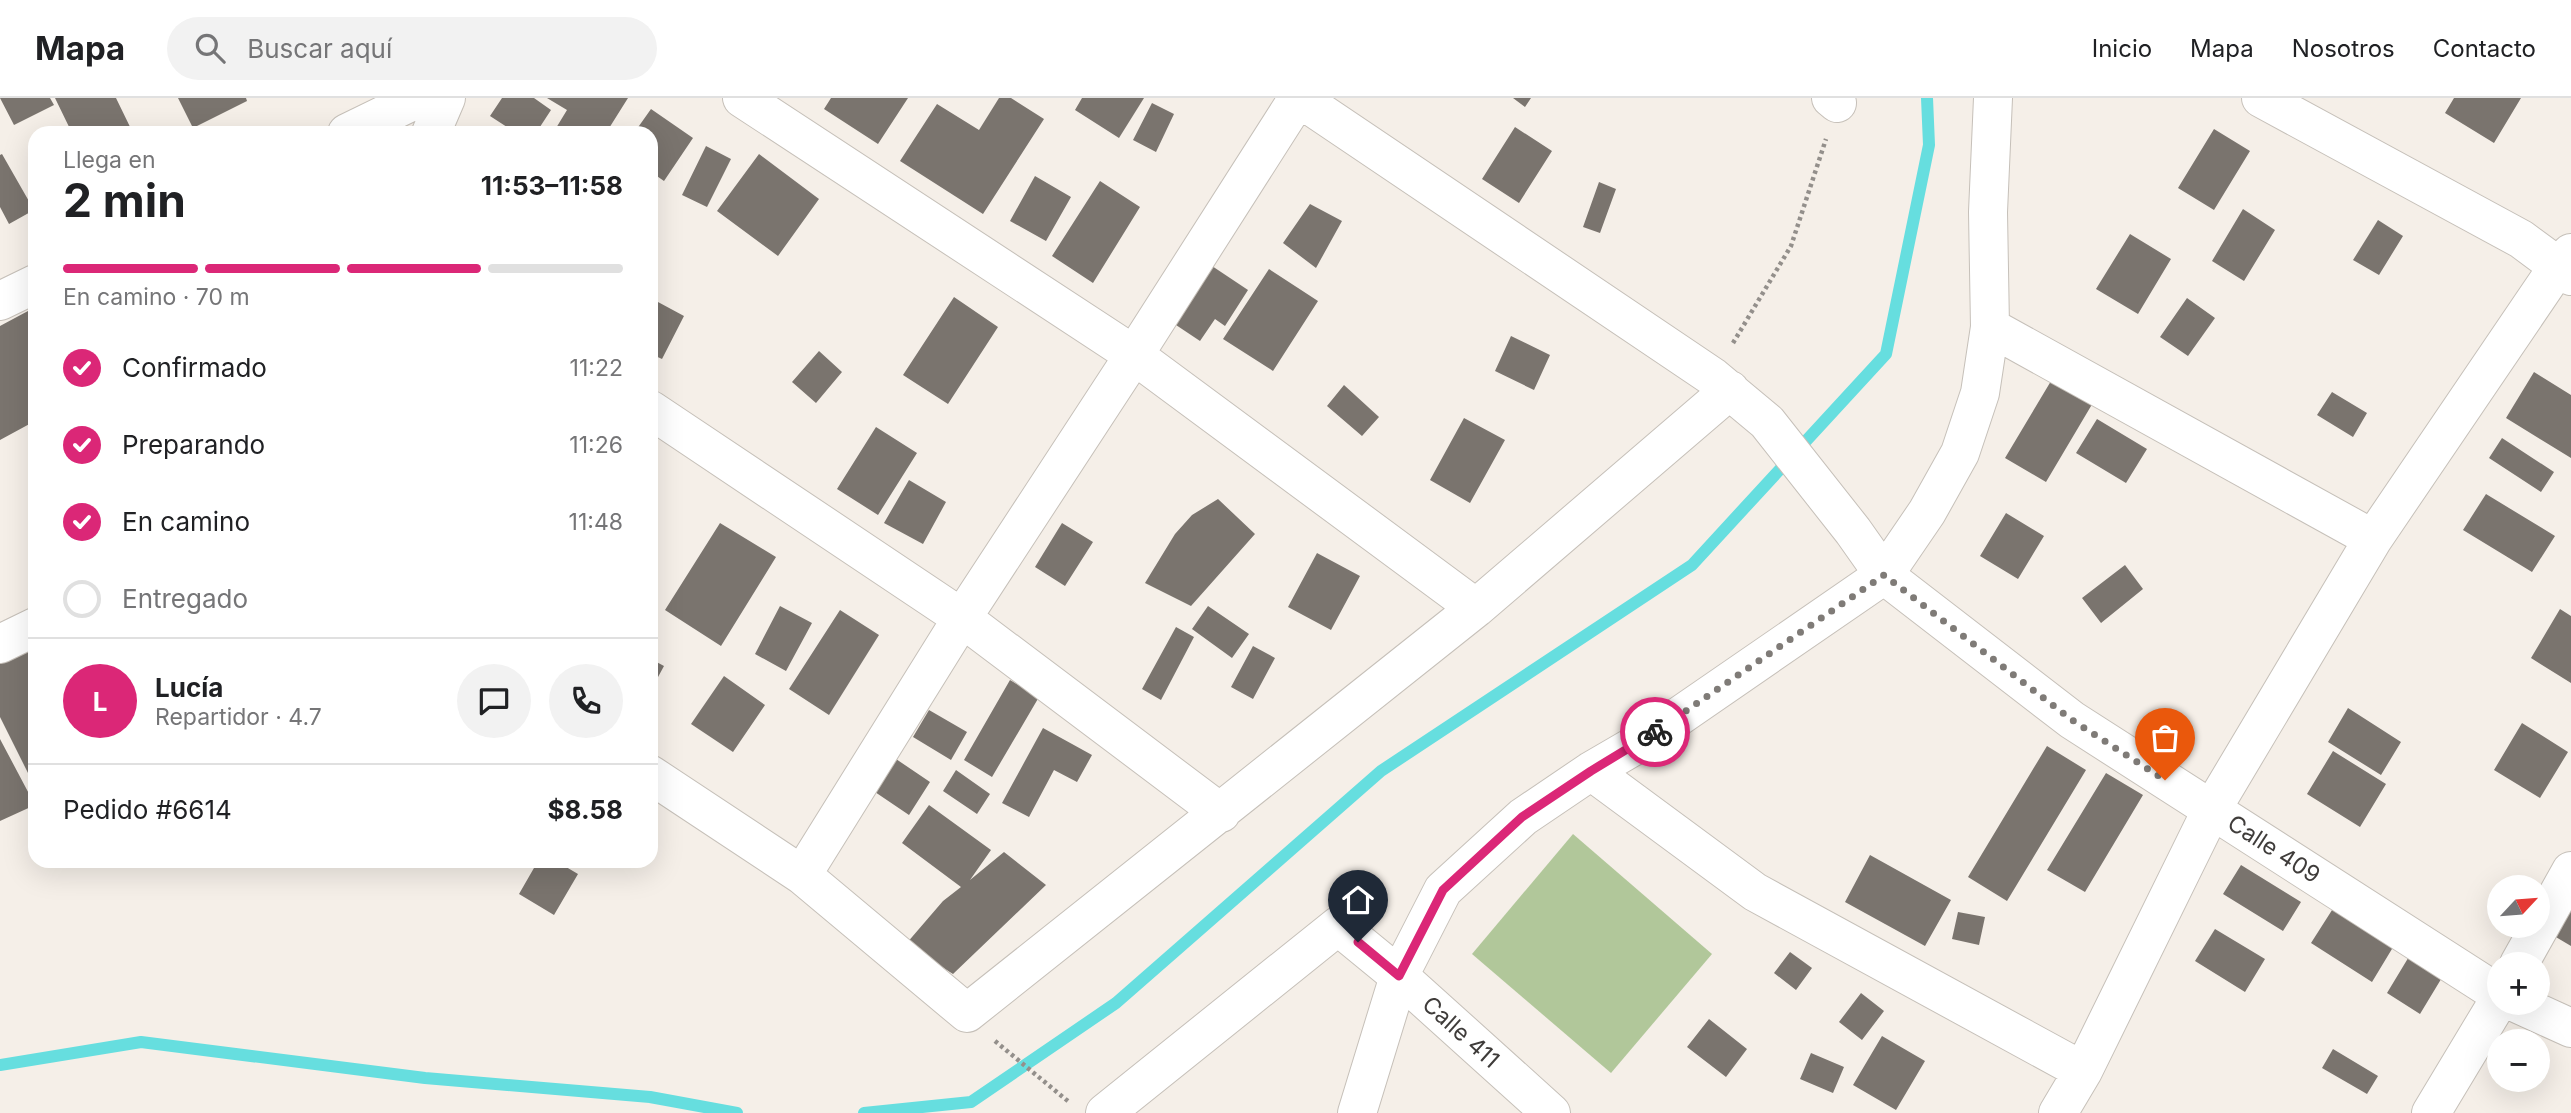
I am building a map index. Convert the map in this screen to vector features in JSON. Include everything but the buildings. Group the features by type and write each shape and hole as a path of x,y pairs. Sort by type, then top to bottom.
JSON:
{"street":[{"path":"361,126 419,98"},
{"path":"434,126 446,98"},
{"path":"741,98 1134,355 1476,608"},
{"path":"802,875 962,618 1299,98"},
{"name":"Calle 409","path":"1299,98 1721,383 1767,422 1853,531 1884,575 2072,720 2487,986"},
{"path":"1357,1113 1399,976 1443,890 1522,817 1591,771 1646,739 1884,575 1927,512 1960,453 1979,393 1990,327 1988,212 1993,98"},
{"path":"2058,1113 2083,1071 2212,809 2373,540 2566,266 2261,98"},
{"path":"0,301 28,287"},
{"path":"1990,327 2373,540"},
{"path":"658,780 802,875 967,1013 1476,608 1721,383"},
{"path":"658,415 962,618 1221,813"},
{"path":"0,644 28,630"},
{"path":"1591,771 1755,892 2083,1071"},
{"path":"2526,952 2571,871"},
{"name":"Calle 411","path":"1105,1113 1338,926 1399,976 1551,1113"},
{"path":"2431,1113 2490,1015"},
{"path":"2542,1015 2571,1028"}],"path":[{"path":"1721,383 1791,246 1834,101"},
{"path":"997,1043 1051,1090"}],"green space":[{"path":"1573,834 1712,954 1611,1073 1472,954"}],"waterway":[{"path":"864,1113 971,1102 1116,1003 1381,771 1692,565 1886,354 1929,145 1927,98"},
{"path":"0,1065 141,1042 425,1078 650,1097 737,1113"}],"way so far":[{"path":"1655,732 1884,575 2072,720 2165,780"}],"route":[{"path":"1358,942 1399,976 1443,890 1522,817 1655,732"}]}
